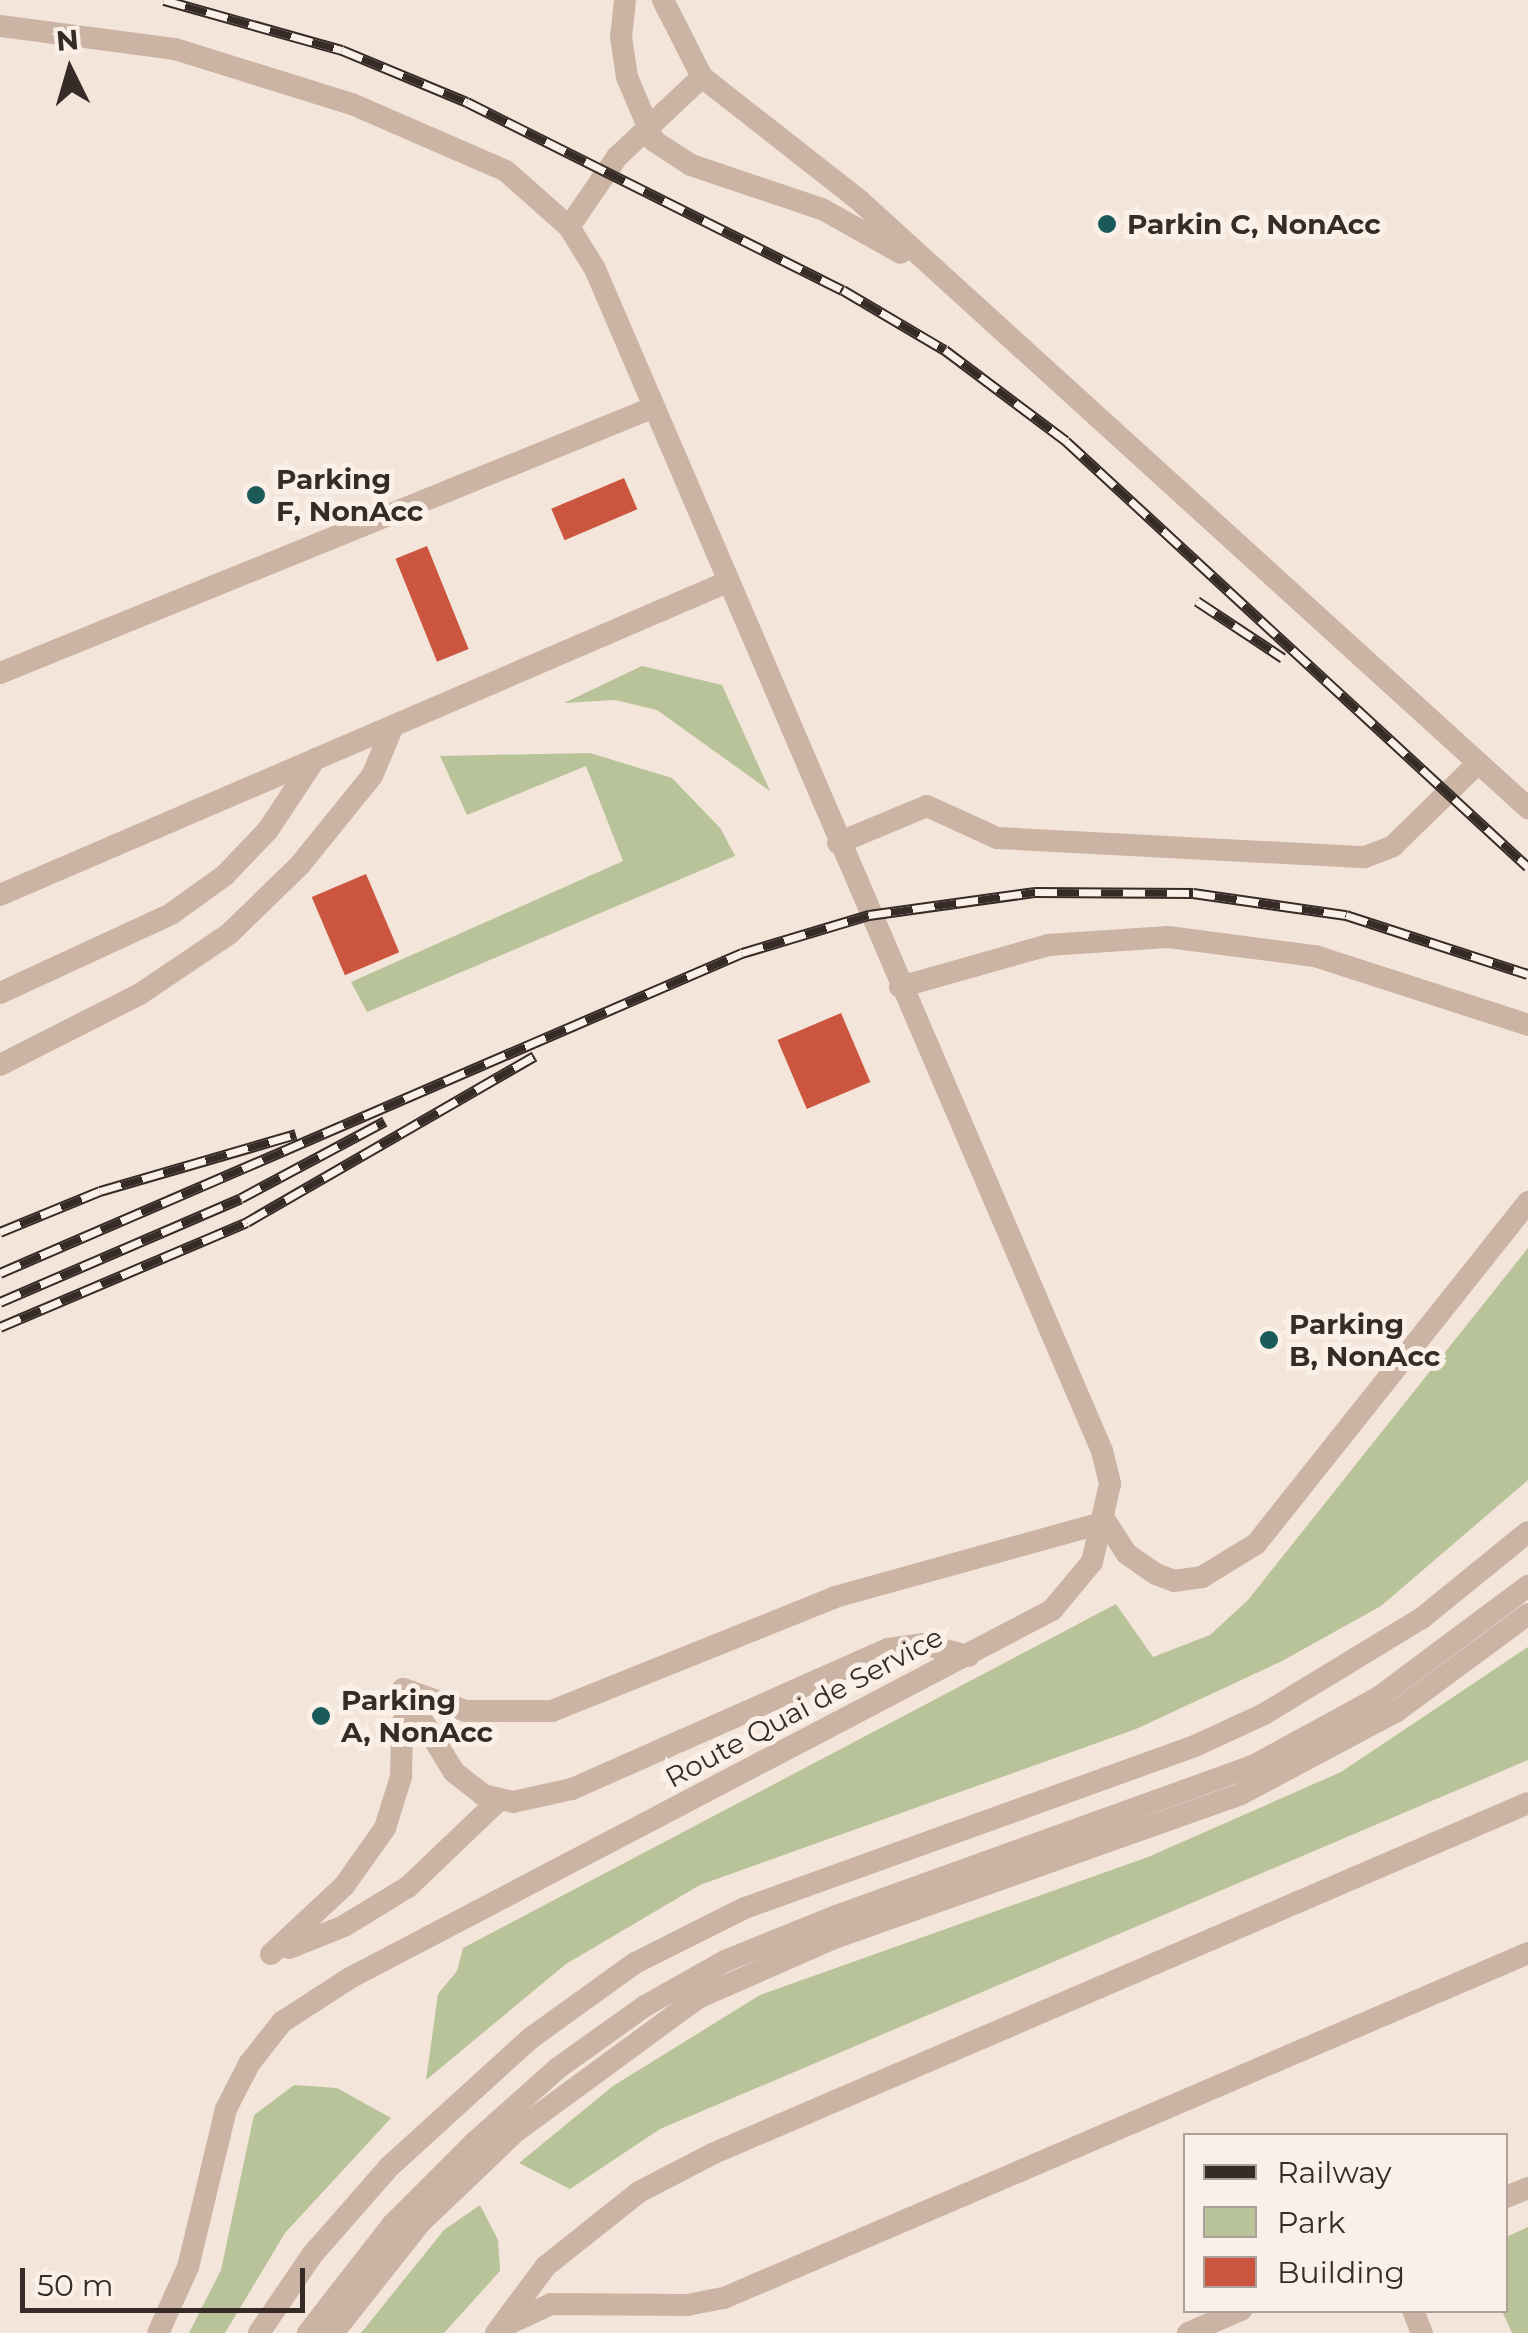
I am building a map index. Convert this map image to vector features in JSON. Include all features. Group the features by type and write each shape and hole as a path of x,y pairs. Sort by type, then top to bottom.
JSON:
{"lane":[{"path":"625,0 624,56 645,129 679,160 858,226 950,286"},
{"path":"664,0 702,77 860,201 1528,808"},
{"name":"Route Quai de Service","path":"0,26 175,49 352,104 506,171 570,228 595,268 838,844 1102,1451 1110,1484 1106,1522 1092,1562 1052,1610 350,1978 282,2022 250,2064 226,2109 188,2267 158,2333"},
{"path":"570,228 606,171 702,77"},
{"path":"0,674 652,408"},
{"path":"0,895 727,582"},
{"path":"0,1065 140,994 229,934 299,866 372,776 393,726"},
{"path":"0,994 171,914 225,875 268,830 316,760"},
{"path":"838,844 927,806 997,838 1365,857 1393,846 1478,763"},
{"path":"900,987 1048,944 1168,936 1316,956 1528,1025"},
{"path":"403,1689 466,1710 552,1711 834,1597 1106,1522 1128,1554 1174,1580 1202,1577 1256,1544 1528,1202"},
{"path":"259,2333 312,2255 389,2167 531,2038 635,1963 746,1908 1197,1745 1276,1708 1422,1618 1528,1532"},
{"path":"308,2333 392,2225 474,2143 558,2068 645,2006 725,1961 836,1916 1197,1791 1268,1758 1439,1658 1528,1586"},
{"path":"333,2333 421,2222 514,2133 698,1998 832,1939 1241,1794 1397,1711 1528,1614"},
{"path":"403,1689 454,1772 498,1801 546,1798 572,1789 888,1649 923,1644 968,1656"},
{"path":"403,1689 401,1776 385,1828 344,1886 271,1954 344,1926 408,1887 498,1801"},
{"path":"497,2333 546,2266 639,2192 697,2162 1528,1803"},
{"path":"497,2333 551,2304 686,2304 724,2298 1528,1953"},
{"path":"1188,2333 1234,2313"}],"green space":[{"path":"642,666 722,685 770,791 657,710 615,700 564,703"},
{"path":"590,753 672,778 721,829 735,856 367,1012 351,982 623,861 586,766 467,815 440,756"},
{"path":"1528,1248 1528,1480 1381,1606 1282,1661 1136,1729 700,1885 566,1964 426,2080 438,1994 457,1971 463,1948 1116,1604 1153,1657 1210,1635 1248,1600"},
{"path":"1528,1647 1528,1760 660,2129 570,2189 519,2163 613,2086 760,1995 1148,1857 1341,1772"},
{"path":"294,2085 337,2088 391,2118 285,2233 225,2333 189,2333 221,2270 254,2115"},
{"path":"480,2205 498,2240 500,2271 444,2333 361,2333 444,2230"},
{"path":"1528,2227 1528,2333 1512,2333 1503,2313 1508,2313 1508,2236"}],"building":[{"path":"624,478 637,509 565,540 551,509"},
{"path":"427,546 469,649 437,662 395,559"},
{"path":"366,874 399,952 345,975 312,897"},
{"path":"841,1013 870,1082 807,1109 777,1040"}],"railway":[{"path":"164,0 342,50 467,102 843,290 945,350 1066,441 1528,867"},
{"path":"1197,601 1283,658"},
{"path":"0,1273 742,953 869,915 1035,892 1193,893 1346,915 1528,974"},
{"path":"0,1327 247,1222 534,1056"},
{"path":"0,1302 241,1198 385,1121"},
{"path":"0,1232 100,1191 296,1134"}],"place":[{"name":"Parkin C, NonAcc","path":"1107,224"},
{"name":"Parking F, NonAcc","path":"256,495"},
{"name":"Parking B, NonAcc","path":"1269,1340"},
{"name":"Parking A, NonAcc","path":"321,1716"}]}
